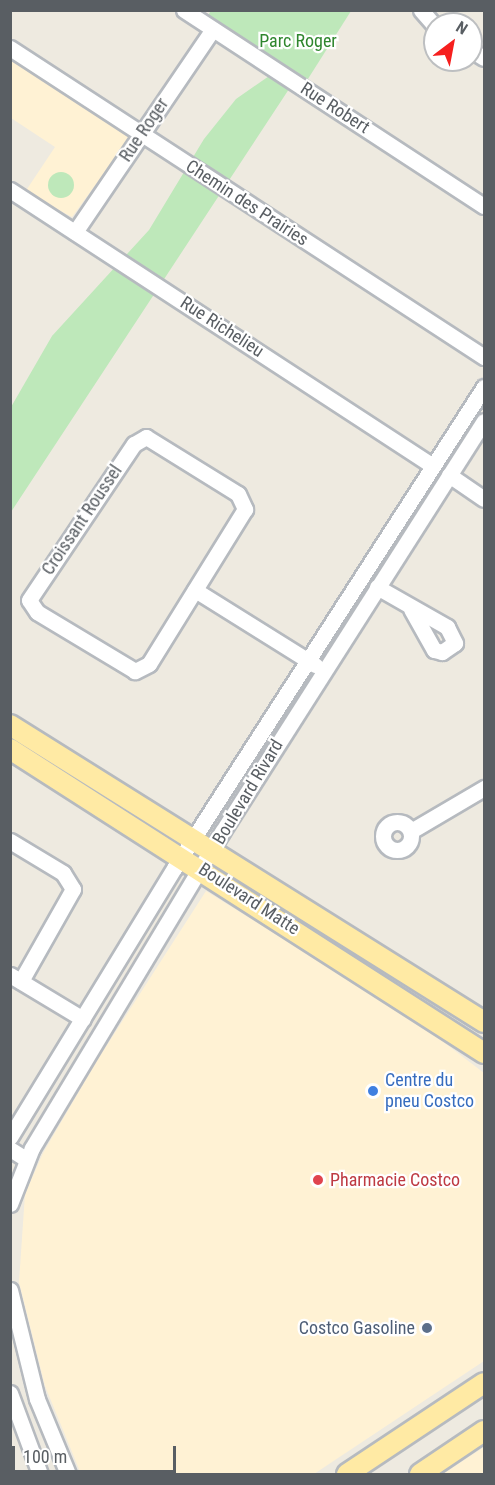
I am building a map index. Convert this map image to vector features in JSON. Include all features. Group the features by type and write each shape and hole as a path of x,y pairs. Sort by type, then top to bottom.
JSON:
{"main road":[{"name":"Boulevard Matte","path":"10,725 213,848 484,1022"},
{"name":"Boulevard Matte","path":"10,749 183,856 484,1053"},
{"path":"347,1474 484,1383"},
{"path":"420,1474 484,1431"}],"street":[{"name":"Rue Robert","path":"184,10 484,206"},
{"name":"Rue Roger","path":"75,232 213,29"},
{"name":"Chemin des Prairies","path":"10,48 484,357"},
{"name":"Rue Richelieu","path":"10,190 432,466"},
{"name":"Boulevard Rivard","path":"10,1137 195,837 484,387"},
{"name":"Boulevard Rivard","path":"10,1204 26,1159 213,848 484,421"},
{"name":"Croissant Roussel","path":"146,438 244,501 242,517 195,590 140,671 36,612 30,602 134,444 146,438"},
{"path":"449,475 484,499"},
{"path":"377,587 411,609"},
{"path":"195,590 324,670"},
{"path":"411,831 484,788"},
{"path":"10,840 63,873 73,889 16,978 82,1019"},
{"path":"10,1149 26,1159"},
{"path":"10,1290 37,1399 68,1474"},
{"path":"10,1393 40,1474"}],"shaded area":[{"path":"10,54 131,136 72,217 25,192 55,147 11,118"},
{"path":"206,891 420,1024 484,1073 484,1361 314,1474 81,1474 45,1386 19,1282 25,1194 43,1153 98,1059"},
{"path":"484,1447 484,1474 443,1474"}],"green space":[{"name":"Parc Roger","path":"211,10 351,11 306,82 207,18"},
{"path":"272,74 291,86 11,512 11,407 52,336 149,230 204,139 236,99"},
{"path":"61,172 70,176 74,185 70,194 61,198 52,194 48,185 52,176"}],"place":[{"name":"Centre du pneu Costco","path":"373,1091"},
{"name":"Pharmacie Costco","path":"318,1180"},
{"name":"Costco Gasoline","path":"427,1328"}]}
